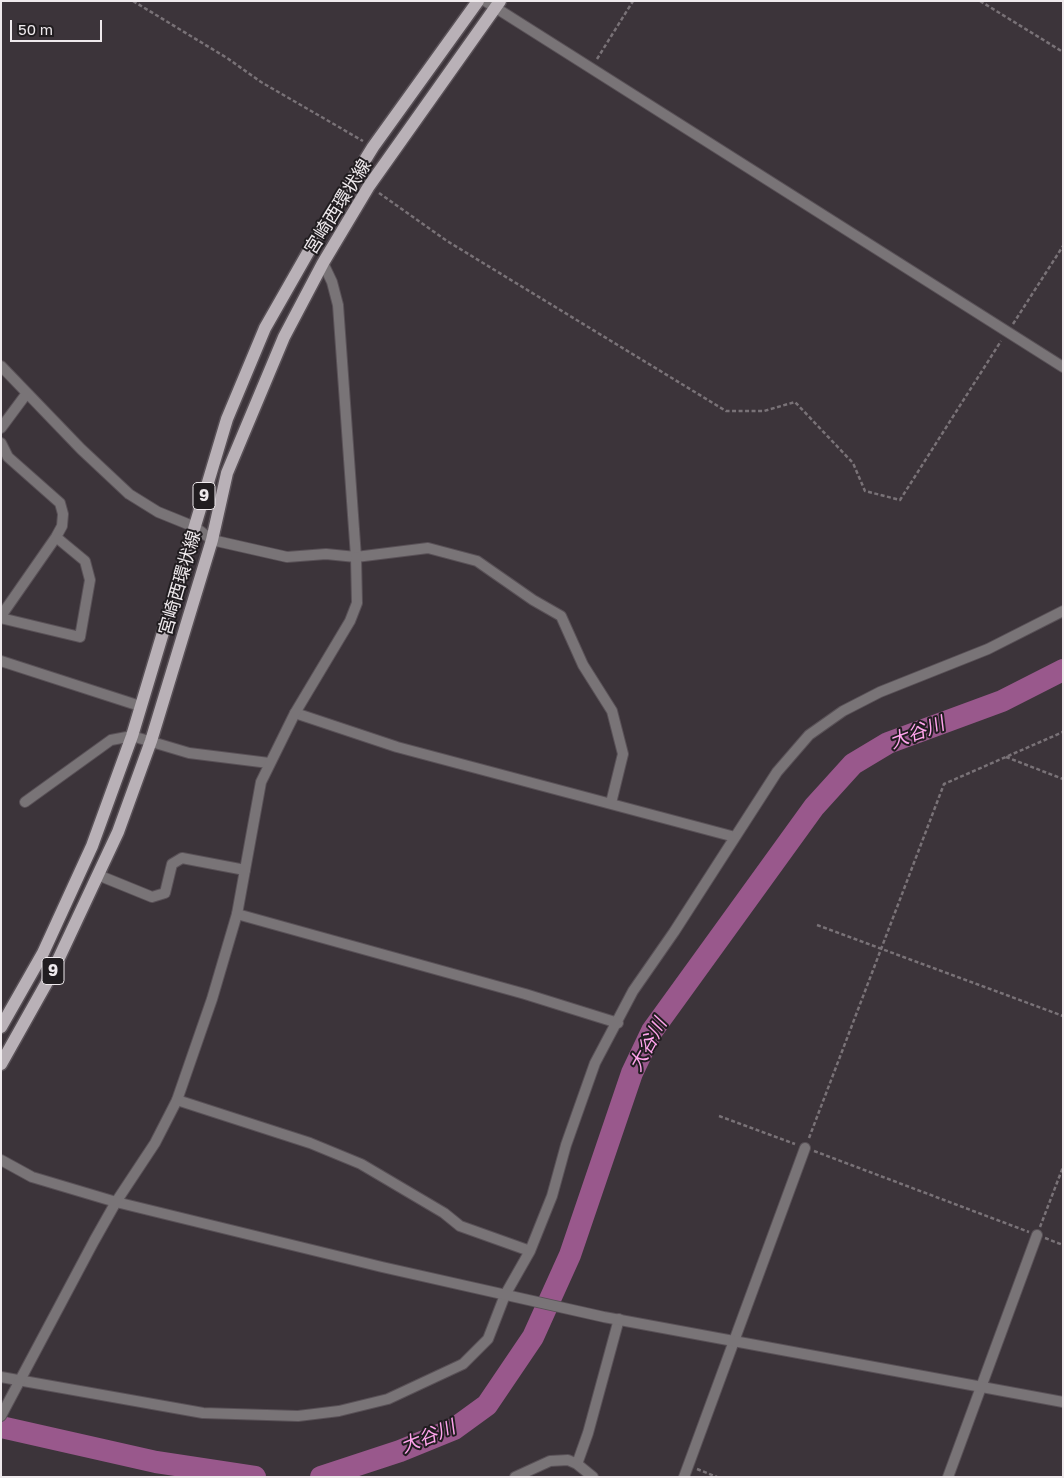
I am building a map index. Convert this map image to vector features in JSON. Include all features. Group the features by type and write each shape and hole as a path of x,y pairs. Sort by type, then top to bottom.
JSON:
{"main road":[{"name":"宮崎西環状線","path":"1,1027 43,953 92,846 132,736 227,419 265,328 310,248 373,147 478,1"},
{"name":"宮崎西環状線","path":"1,1064 51,976 118,832 151,741 212,540 227,473 284,337 322,263 370,186 494,4"}],"street":[{"path":"494,4 591,69 1063,367"},
{"path":"1,1416 18,1381 116,1202 155,1143 177,1100 212,999 237,914 261,782 295,713 350,621 357,602 356,557 338,305 332,282 322,263"},
{"path":"1,366 81,449 129,494 158,512 195,527 212,540 287,557 326,554 356,557 428,548 477,561 533,600 561,616 583,665 612,711 623,754 611,804"},
{"path":"1,428 27,393"},
{"path":"1,443 8,457 60,503 63,514 62,526 56,537 1,617 80,637 90,580 86,561 56,537"},
{"path":"1,1377 94,1392 203,1413 298,1416 339,1411 388,1398 463,1364 488,1339 505,1295 530,1251 552,1196 566,1145 595,1063 618,1023 633,990 736,837 777,772 809,735 843,710 880,692 988,649 1063,610"},
{"path":"1,661 140,706"},
{"path":"295,713 397,747 736,837"},
{"path":"25,802 111,740 132,736 189,753 269,764"},
{"path":"98,875 152,897 164,893 172,864 182,858 245,870"},
{"path":"237,914 618,1023"},
{"path":"177,1100 310,1144 361,1164 444,1213 460,1226 530,1251"},
{"path":"684,1477 805,1148"},
{"path":"1,1160 32,1177 116,1202 292,1246 505,1295 619,1319 1063,1402"},
{"path":"948,1477 1037,1235"},
{"path":"577,1464 588,1433 619,1319"},
{"path":"515,1477 550,1461 568,1460 577,1464 593,1477"}],"path":[{"path":"133,1 227,58 261,82 373,147"},
{"path":"591,69 633,1"},
{"path":"980,1 1063,52"},
{"path":"370,186 447,241 726,411 764,411 794,402 853,463 865,491 900,500 1063,246"},
{"path":"805,1148 944,784 1063,732"},
{"path":"1004,757 1063,779"},
{"path":"817,925 1063,1016"},
{"path":"719,1116 1063,1245"},
{"path":"1037,1235 1063,1167"},
{"path":"688,1466 717,1477"}],"waterway":[{"name":"大谷川","path":"321,1477 400,1451 454,1429 487,1405 533,1337 570,1255 632,1073 652,1031 814,807 853,764 888,743 1002,701 1063,670"},
{"name":"大谷川","path":"1,1427 156,1462 255,1477"}]}
